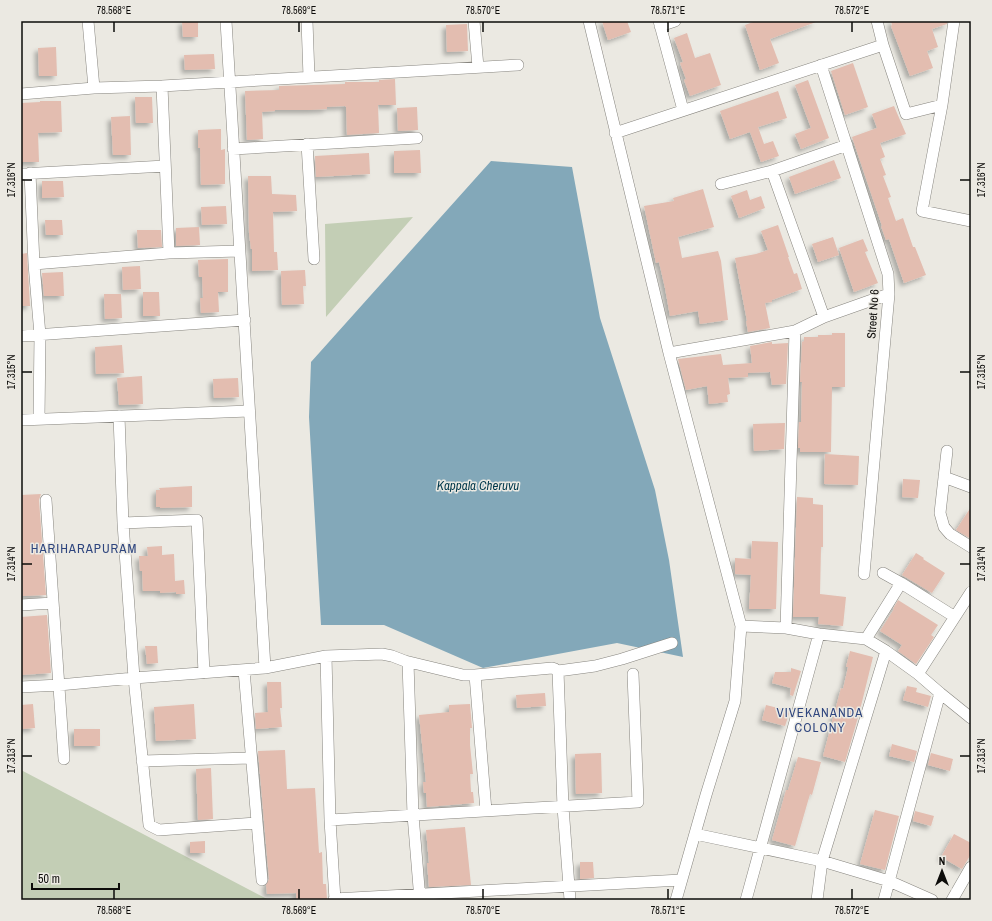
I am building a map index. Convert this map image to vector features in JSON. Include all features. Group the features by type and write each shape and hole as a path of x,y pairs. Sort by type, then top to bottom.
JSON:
{"street":[{"path":"88,21 94,88"},
{"path":"226,21 265,668"},
{"path":"306,21 309,77"},
{"path":"474,21 478,67"},
{"path":"589,21 669,353 741,626 735,700 676,900"},
{"path":"674,21 659,23 683,110"},
{"path":"877,21 883,45 906,114 942,105"},
{"path":"954,21 942,105 922,211 971,221"},
{"path":"615,133 883,45"},
{"path":"21,94 94,88 162,86 518,65"},
{"name":"Street No 6","path":"821,65 888,274 889,294 864,574"},
{"path":"162,86 169,253"},
{"path":"233,149 417,138"},
{"path":"307,144 314,259"},
{"path":"721,184 772,171 847,145"},
{"path":"39,419 40,335 26,173 165,166"},
{"path":"772,171 824,318"},
{"path":"34,264 169,253 239,251"},
{"path":"669,353 795,331 824,318 889,294"},
{"path":"21,336 245,320"},
{"path":"786,628 795,331"},
{"path":"21,420 249,411"},
{"path":"118,416 123,523 134,678 149,825 158,830 256,823"},
{"path":"947,451 940,513 944,527 950,534 971,547"},
{"path":"944,477 971,487"},
{"path":"46,500 64,759"},
{"path":"123,523 197,520 204,673"},
{"path":"883,573 955,617"},
{"path":"866,640 900,583"},
{"path":"918,674 971,592"},
{"path":"21,605 53,603"},
{"path":"741,626 786,628 866,640 886,651 918,674 971,718"},
{"path":"746,900 819,634"},
{"path":"21,687 244,670 265,668 326,656 382,654 447,672 475,675 552,668 558,671 596,666 672,642"},
{"path":"817,900 822,861 886,651"},
{"path":"326,656 330,820 335,900 492,896 569,887 681,880"},
{"path":"408,662 413,815 420,898"},
{"path":"244,670 262,880"},
{"path":"558,671 563,807 570,900"},
{"path":"330,820 638,802 633,674"},
{"path":"475,675 486,811"},
{"path":"884,900 940,693"},
{"path":"142,761 251,758"},
{"path":"695,834 822,861 888,881 932,900"},
{"path":"952,900 971,867"}],"green space":[{"path":"413,217 326,317 325,224"},
{"path":"21,770 269,900 21,900"}],"water":[{"name":"Kappala Cheruvu","path":"491,161 572,167 600,318 655,490 669,560 683,657 617,643 483,668 384,625 321,625 309,417 311,362"}],"building":[{"path":"182,21 198,21 198,37 183,37"},
{"path":"602,21 627,21 631,32 608,40"},
{"path":"756,21 816,22 770,39 779,63 760,70 745,25"},
{"path":"891,21 947,21 947,24 932,29 938,47 927,51 933,68 910,76 891,26"},
{"path":"467,24 468,51 447,52 446,25"},
{"path":"687,33 695,58 710,53 721,85 690,96 680,63 683,62 674,38"},
{"path":"56,47 57,76 39,76 38,48"},
{"path":"214,54 215,69 185,70 184,55"},
{"path":"853,63 868,107 845,115 831,71"},
{"path":"395,79 396,105 378,105 379,133 347,135 345,106 327,107 327,109 275,110 262,112 263,139 247,140 245,91 279,90 279,86 345,84 345,82 379,82 379,80"},
{"path":"808,80 829,138 801,149 795,134 811,128 795,85"},
{"path":"778,91 787,118 758,127 764,144 773,141 779,156 761,162 750,132 730,139 720,111"},
{"path":"135,97 152,97 153,123 136,123"},
{"path":"61,101 62,132 38,133 39,162 21,162 21,103"},
{"path":"894,106 906,134 880,143 885,157 880,159 886,175 883,176 891,197 888,198 896,221 903,218 913,247 915,247 926,275 904,283 889,239 886,240 881,226 852,137 877,128 872,114"},
{"path":"417,107 418,130 398,131 397,108"},
{"path":"130,116 131,155 113,155 111,117"},
{"path":"221,129 221,150 225,149 225,184 201,185 198,130"},
{"path":"420,150 421,173 394,173 394,151"},
{"path":"369,153 370,174 316,177 315,156"},
{"path":"834,160 841,178 795,194 789,177"},
{"path":"248,176 271,176 272,194 296,195 297,211 273,212 274,252 277,252 278,270 252,271 252,249 249,233"},
{"path":"42,181 63,181 64,197 42,198"},
{"path":"703,189 714,227 678,237 682,258 718,251 721,261 728,320 700,324 698,311 670,316 659,262 656,263 644,206 674,201 673,198"},
{"path":"747,190 750,200 761,196 765,208 739,218 731,196"},
{"path":"226,206 227,224 202,225 201,207"},
{"path":"45,220 62,220 63,235 46,235"},
{"path":"778,225 794,274 797,273 802,289 772,300 772,302 765,303 770,328 748,332 735,258 768,250 761,231"},
{"path":"199,227 200,245 176,246 176,228"},
{"path":"137,230 161,230 162,247 138,248"},
{"path":"833,237 839,255 818,262 812,244"},
{"path":"863,239 868,251 865,252 878,283 854,292 839,248"},
{"path":"27,253 30,306 21,306 21,254"},
{"path":"228,259 228,292 218,292 219,312 201,313 200,298 203,298 202,277 199,277 198,260"},
{"path":"140,266 141,289 123,290 122,267"},
{"path":"305,270 306,286 303,286 304,304 282,305 281,271"},
{"path":"63,272 64,296 44,296 42,273"},
{"path":"143,292 159,292 160,316 143,316"},
{"path":"104,294 121,294 122,318 105,319"},
{"path":"832,333 845,333 845,387 832,387 831,452 800,452 800,448 798,448 799,422 801,422 802,382 800,382 802,342 804,341 804,337 832,335"},
{"path":"772,342 772,344 788,343 786,384 772,385 770,372 748,373 748,377 728,378 730,394 727,395 728,402 709,404 707,386 686,390 678,359 721,354 723,365 752,363 750,346"},
{"path":"122,345 124,373 96,374 95,347"},
{"path":"142,376 143,404 119,405 117,378"},
{"path":"238,378 239,397 214,398 213,379"},
{"path":"785,423 784,449 754,451 753,424"},
{"path":"825,454 859,456 858,485 824,484"},
{"path":"903,479 920,480 918,498 902,497"},
{"path":"192,486 192,507 156,507 156,490 160,490 159,488"},
{"path":"41,494 39,500 46,595 23,596 21,574 21,495"},
{"path":"797,497 813,498 813,504 823,505 823,547 821,547 820,594 846,597 843,626 818,624 819,617 793,617"},
{"path":"971,507 971,539 956,530"},
{"path":"752,541 778,542 776,609 749,609 751,575 735,574 735,558 751,559"},
{"path":"162,546 162,555 174,554 175,581 184,580 185,594 176,594 176,592 160,593 160,591 143,591 142,571 140,571 139,556 148,556 147,547"},
{"path":"916,553 945,573 932,593 902,575"},
{"path":"898,600 938,625 931,635 934,637 916,664 898,651 902,645 880,631"},
{"path":"47,615 51,673 21,675 21,617"},
{"path":"145,646 157,646 158,663 147,664"},
{"path":"850,651 873,657 845,762 823,756 841,688 843,689"},
{"path":"791,668 801,671 793,696 790,695 791,688 772,683 775,672 791,672"},
{"path":"267,682 281,682 282,708 280,708 282,727 256,729 255,713 268,712"},
{"path":"907,686 917,688 916,692 931,696 928,707 903,700"},
{"path":"545,693 546,706 517,708 516,695"},
{"path":"33,704 35,728 23,729 21,705"},
{"path":"194,704 196,739 156,741 154,707"},
{"path":"470,704 472,728 470,728 470,745 473,774 470,774 471,792 473,792 474,803 427,807 426,793 424,793 423,782 426,782 419,715 449,712 449,705"},
{"path":"766,705 790,711 785,726 762,720"},
{"path":"74,729 100,729 100,746 74,746"},
{"path":"892,744 917,751 914,762 889,756"},
{"path":"285,750 287,789 315,788 319,853 322,852 323,884 326,884 327,899 296,900 296,893 267,894 266,885 269,879 258,751"},
{"path":"601,753 602,793 576,794 575,754"},
{"path":"931,753 953,759 950,771 928,765"},
{"path":"798,757 821,762 795,846 772,840 786,790 788,790"},
{"path":"211,768 213,819 198,820 196,769"},
{"path":"875,810 899,816 885,870 860,864"},
{"path":"915,811 934,816 931,826 913,821"},
{"path":"465,827 471,885 429,887 427,863 429,863 426,830"},
{"path":"954,834 971,843 971,854 962,869 941,857"},
{"path":"205,841 205,853 190,853 190,842"},
{"path":"580,862 593,862 594,878 580,879"}],"district":[{"name":"HARIHARAPURAM","path":"84,548"},
{"name":"VIVEKANANDA COLONY","path":"820,720"}]}
